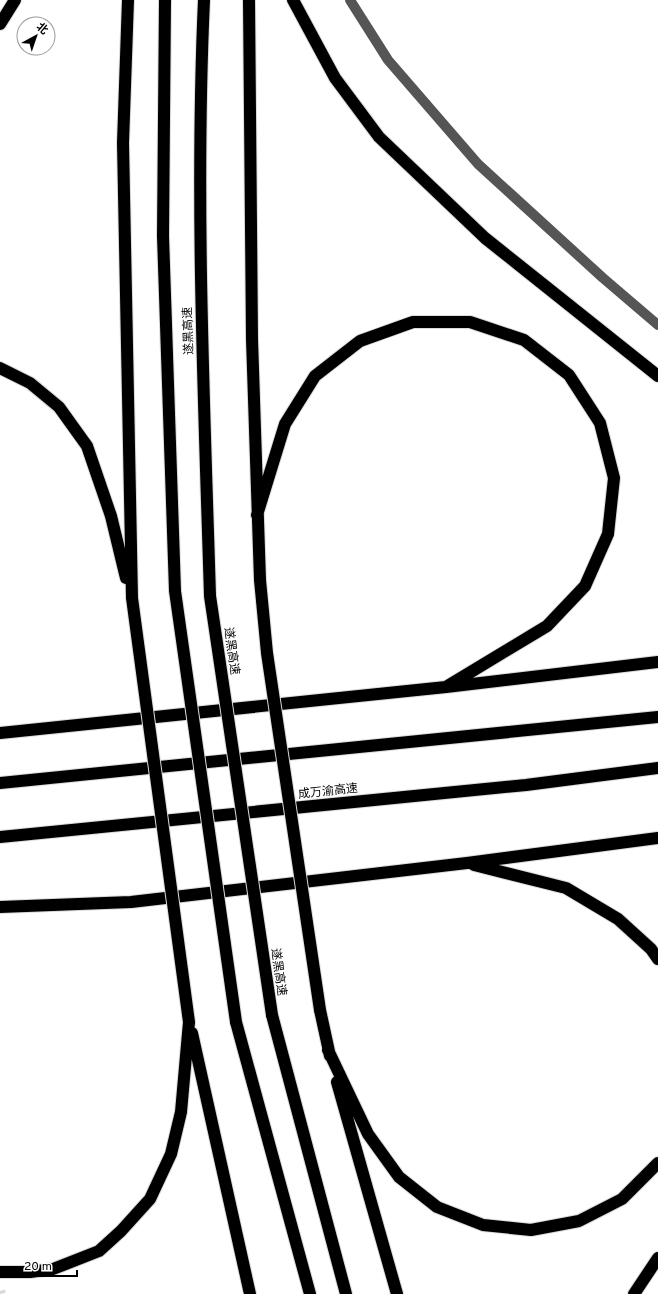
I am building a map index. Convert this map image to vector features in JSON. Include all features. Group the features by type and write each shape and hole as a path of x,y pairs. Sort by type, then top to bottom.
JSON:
{"highway":[{"path":"0,24 15,0"},
{"path":"128,0 123,144 132,598 189,1022 250,1294"},
{"name":"遂黑高速","path":"165,0 163,236 176,591 236,1022 310,1294"},
{"name":"遂黑高速","path":"204,0 200,80 200,261 210,596 272,1015 346,1294"},
{"path":"249,0 252,339 260,580 267,653 320,1010 328,1050 397,1294"},
{"path":"293,0 335,78 379,137 485,238 658,376"},
{"path":"257,515 285,424 315,376 360,341 413,322 470,322 524,340 569,375 600,423 614,478 608,534 585,586 547,626 446,687"},
{"path":"0,368 30,383 59,407 87,446 111,516 132,598"},
{"path":"3,733 446,687 658,662"},
{"path":"0,783 658,717"},
{"name":"成万渝高速","path":"0,837 526,785 658,768"},
{"path":"0,907 131,902 467,863 658,838"},
{"path":"467,863 566,888 618,920 651,949 658,959"},
{"path":"0,914 35,906"},
{"path":"0,1272 30,1272 53,1269 99,1251 121,1231 150,1199 171,1154 181,1112 189,1022"},
{"path":"328,1050 368,1134 399,1177 437,1207 483,1225 531,1230 579,1221 622,1199 658,1163"},
{"path":"634,1294 658,1258"}],"street":[{"path":"350,0 388,60 478,164 602,278 658,325"}]}
